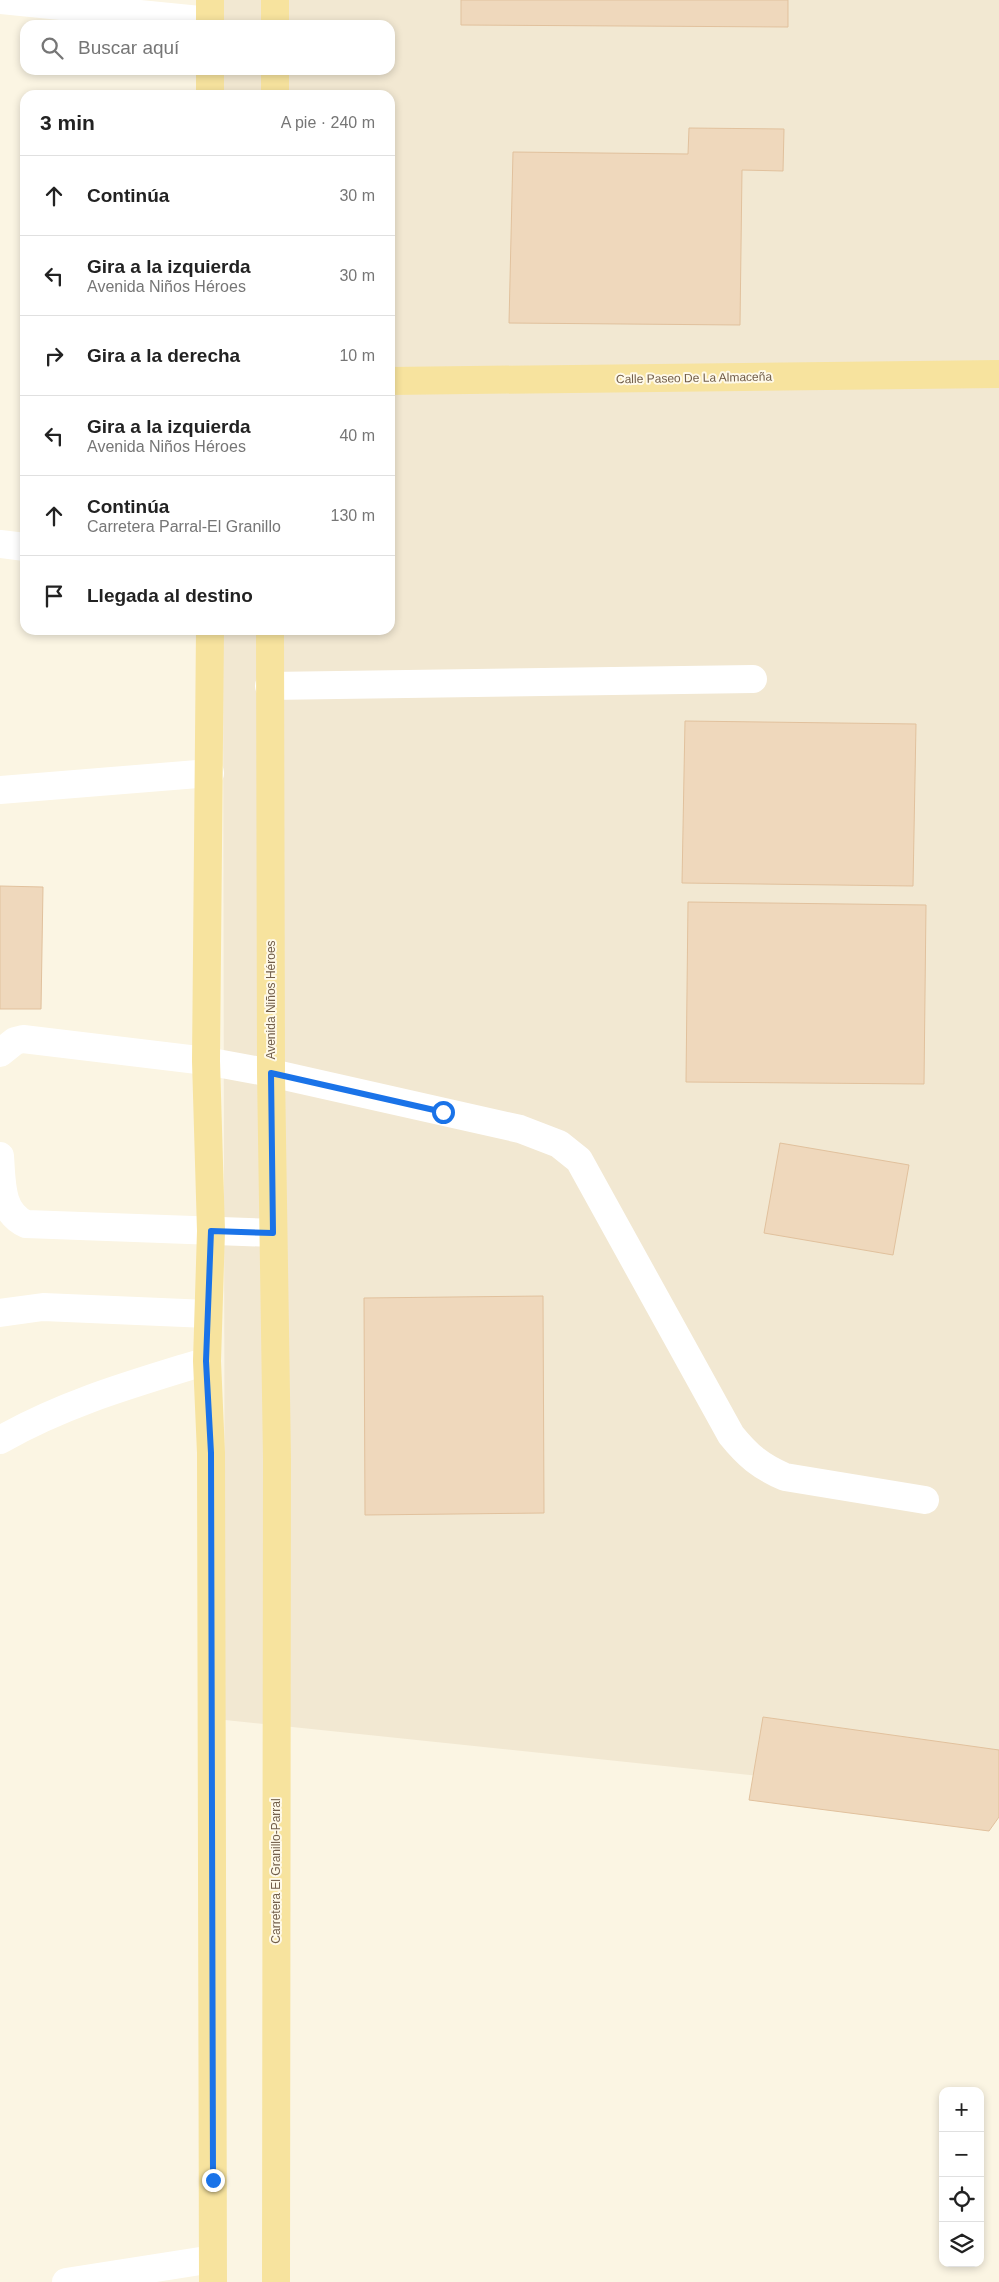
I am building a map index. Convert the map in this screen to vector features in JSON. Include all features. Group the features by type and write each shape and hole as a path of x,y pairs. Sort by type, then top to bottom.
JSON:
{"main road":[{"path":"275,0 275,20"},
{"path":"210,75 210,90"},
{"path":"275,75 275,90"},
{"name":"Calle Paseo De La Almaceña","path":"395,381 999,374"},
{"path":"210,635 206,1061 211,1231 206,1361 211,1453 213,2270"},
{"name":"Avenida Niños Héroes","path":"270,635 271,1073 277,1459"},
{"name":"Carretera El Granillo-Parral","path":"276,2282 277,1459"}],"lane":[{"path":"0,0 210,15"},
{"path":"0,544 20,546"},
{"path":"269,686 752,679"},
{"path":"0,790 210,773"},
{"path":"0,1053 15,1041 23,1039 206,1061 271,1073 520,1129 559,1144 579,1160 731,1435 744,1452 763,1468 784,1477 925,1500"},
{"path":"0,1156 2,1199 12,1216 26,1224 273,1233"},
{"path":"0,1312 43,1307 208,1314"},
{"path":"0,1440 32,1422 85,1399 206,1361"},
{"path":"66,2282 213,2270"}],"shaded area":[{"path":"222,0 999,0 999,1801 225,1720 223,635 395,635 395,90 222,90 222,75 395,75 395,20 222,20"}],"building":[{"path":"461,0 788,0 788,27 461,25"},
{"path":"689,128 784,129 783,171 742,170 740,325 509,323 513,152 688,154"},
{"path":"685,721 916,724 913,886 682,883"},
{"path":"0,886 43,887 41,1009 0,1009"},
{"path":"688,902 926,905 924,1084 686,1082"},
{"path":"780,1143 909,1165 893,1255 764,1233"},
{"path":"543,1296 544,1513 365,1515 364,1298"},
{"path":"763,1717 999,1750 999,1817 989,1831 749,1800"}],"route":[{"path":"213,2180 211,1453 206,1361 211,1231 273,1233 271,1073 443,1112"}]}
